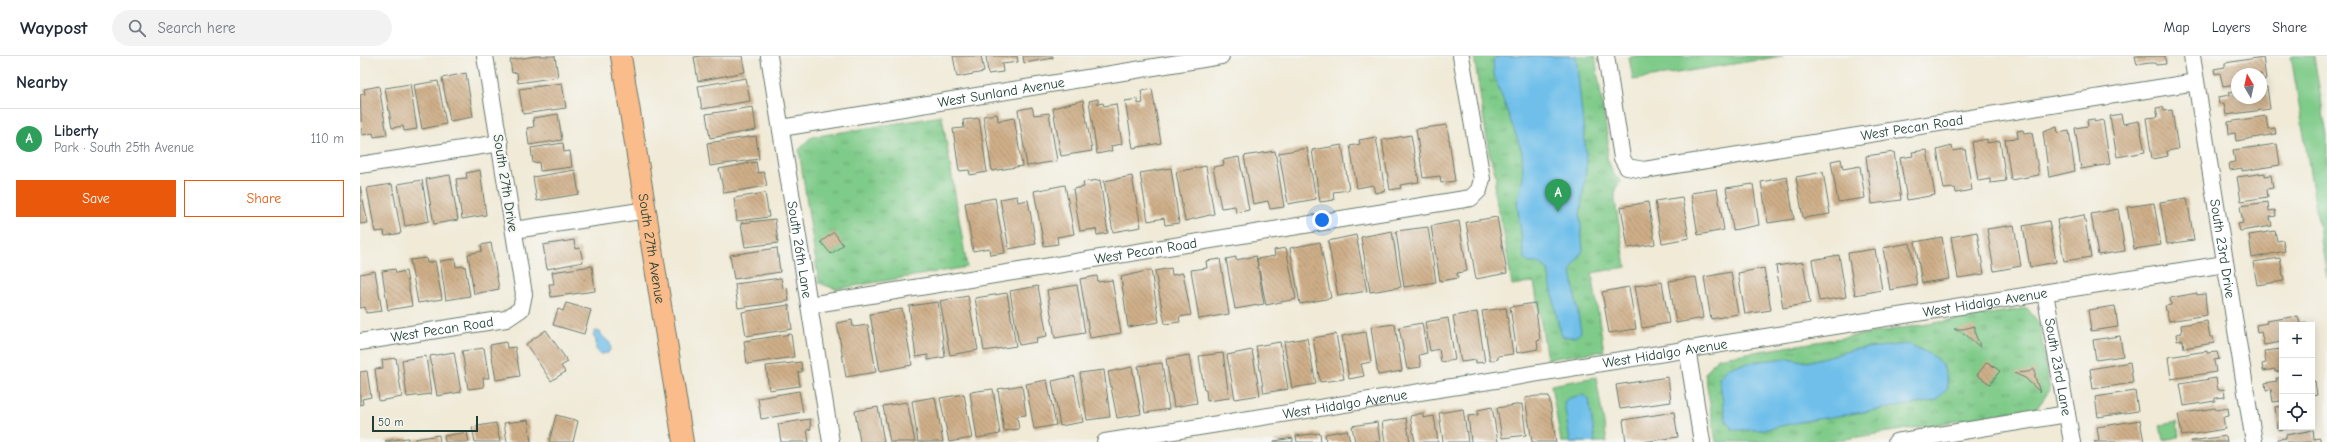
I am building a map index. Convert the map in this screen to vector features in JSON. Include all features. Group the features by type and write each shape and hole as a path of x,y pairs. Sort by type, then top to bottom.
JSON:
{"main road":[{"name":"South 27th Avenue","path":"621,56 647,210 683,442"}],"street":[{"name":"South 27th Drive","path":"485,56 524,294 521,310"},
{"name":"South 26th Lane","path":"769,56 831,442"},
{"name":"West Sunland Avenue","path":"781,128 1221,56"},
{"name":"West Pecan Road","path":"809,305 1471,198 1479,190 1482,179 1461,56"},
{"name":"West Pecan Road","path":"1606,56 1622,158 1627,167 1644,170 1683,165 2196,82"},
{"name":"South 23rd Drive","path":"2192,56 2254,442"},
{"path":"360,165 500,143"},
{"path":"514,230 647,210"},
{"name":"West Hidalgo Avenue","path":"1104,442 1687,348 2225,264"},
{"name":"South 23rd Lane","path":"2045,292 2072,442"},
{"name":"West Pecan Road","path":"360,342 506,319 521,310"},
{"path":"1687,348 1702,442"},
{"path":"1896,442 2067,414"}],"green space":[{"path":"1474,56 1595,56 1608,141 1607,158 1614,175 1621,181 1615,189 1615,201 1626,267 1592,273 1604,351 1547,359 1534,282 1512,285 1502,223 1494,193 1496,176 1489,153"},
{"path":"1783,56 1633,80 1629,57"},
{"path":"2291,56 2314,56 2327,136 2327,277"},
{"path":"942,116 967,267 836,289 819,283 799,150 811,137"},
{"path":"2027,308 2039,323 2050,390 2037,408 1827,442 1716,442 1705,374 1717,358"},
{"path":"1596,377 1607,442 1561,442 1551,385"},
{"path":"2177,422 2179,437 2163,440 2160,425"}],"water":[{"path":"1576,56 1587,162 1580,216 1583,250 1571,270 1581,332 1575,337 1563,337 1559,328 1548,270 1540,263 1529,263 1524,258 1517,203 1523,178 1522,152 1494,75 1493,60 1496,57"},
{"path":"595,331 600,332 610,343 611,348 608,353 600,354 596,349 596,340 593,336"},
{"path":"1909,344 1937,359 1944,370 1948,388 1935,401 1805,421 1762,430 1733,430 1726,421 1719,378 1729,367 1760,361 1788,358 1807,362 1856,349"},
{"path":"1583,395 1589,399 1595,442 1570,442 1564,402 1569,398"}],"building":[{"path":"536,56 555,56 558,77 518,83 517,72 512,73 510,60"},
{"path":"742,56 745,72 698,81 694,57"},
{"path":"953,56 981,56 984,72 957,77"},
{"path":"986,56 1017,56 1018,62 1002,64 1003,72 988,74"},
{"path":"1023,56 1053,56 1053,58 1024,63"},
{"path":"2135,56 2165,56 2166,64 2156,65 2155,63 2149,63 2137,65"},
{"path":"2263,57 2264,68 2231,68 2231,85 2223,86 2220,73 2215,74 2214,69 2225,67 2225,63"},
{"path":"466,73 473,117 450,121 442,78"},
{"path":"746,78 750,101 702,109 698,86"},
{"path":"438,81 446,124 422,129 414,85"},
{"path":"562,83 566,108 523,114 519,89"},
{"path":"410,84 417,129 404,131 403,126 392,128 385,88"},
{"path":"379,86 387,135 374,137 373,133 362,135 360,95 365,94 364,89"},
{"path":"2267,87 2270,109 2226,115 2224,103 2219,104 2218,97 2230,95 2229,92 2231,92 2231,104 2267,104"},
{"path":"1152,89 1161,143 1133,148 1125,101 1138,99 1138,104 1143,103 1141,91"},
{"path":"1098,99 1098,104 1103,103 1104,106 1116,104 1122,144 1111,146 1112,151 1097,154 1089,101"},
{"path":"1083,100 1092,151 1061,156 1053,108"},
{"path":"753,107 756,130 710,138 706,114"},
{"path":"1032,107 1034,115 1049,113 1057,161 1027,166 1018,110"},
{"path":"2163,107 2164,111 2172,110 2178,149 2167,151 2168,156 2152,159 2146,118 2158,117 2156,108"},
{"path":"558,114 562,140 529,145 527,128 534,127 533,118"},
{"path":"997,114 998,121 1014,118 1022,166 992,171 983,116"},
{"path":"2121,114 2123,124 2139,121 2145,152 2117,157 2110,116"},
{"path":"2266,116 2268,129 2275,128 2276,134 2236,141 2235,133 2229,134 2228,122"},
{"path":"979,118 987,172 970,175 969,170 959,171 953,129 964,128 963,120"},
{"path":"2094,119 2094,122 2103,120 2110,164 2081,169 2075,128 2088,126 2087,120"},
{"path":"1447,125 1455,181 1441,183 1440,176 1423,178 1416,129"},
{"path":"2057,127 2058,133 2069,131 2075,171 2049,177 2043,132"},
{"path":"2023,130 2024,133 2032,132 2039,175 2011,180 2005,139 2018,138 2017,131"},
{"path":"1411,135 1419,182 1400,185 1401,188 1390,190 1382,140"},
{"path":"756,136 759,159 710,166 707,143"},
{"path":"1376,137 1385,191 1375,193 1373,185 1357,188 1350,146 1360,144 1359,140"},
{"path":"1987,139 1987,143 2000,141 2006,181 1990,183 1990,179 1978,181 1972,142"},
{"path":"563,143 564,152 570,151 572,167 540,171 539,162 533,163 531,148"},
{"path":"2277,144 2280,165 2242,171 2242,168 2230,170 2229,163 2235,162 2233,150"},
{"path":"1342,145 1349,190 1333,192 1334,200 1320,202 1312,150"},
{"path":"1952,146 1953,151 1965,149 1972,190 1956,193 1955,188 1944,189 1937,150"},
{"path":"1307,148 1316,199 1288,204 1279,153"},
{"path":"1927,150 1935,195 1907,200 1900,158 1913,156 1912,152"},
{"path":"1275,151 1284,207 1270,209 1268,201 1253,204 1244,156"},
{"path":"1894,152 1901,200 1872,204 1866,156"},
{"path":"1239,157 1249,210 1236,213 1235,206 1221,208 1213,167 1224,165 1223,160"},
{"path":"1841,159 1843,169 1860,166 1865,198 1838,202 1831,161"},
{"path":"756,162 758,173 764,172 767,186 724,193 719,169"},
{"path":"1206,166 1214,214 1185,221 1176,172"},
{"path":"1171,168 1179,223 1165,225 1164,218 1148,221 1140,173"},
{"path":"480,170 486,215 462,219 456,179 467,178 466,173"},
{"path":"575,170 579,194 537,201 533,177"},
{"path":"1823,172 1830,214 1803,218 1796,177"},
{"path":"2265,173 2265,176 2271,175 2273,188 2267,189 2268,197 2241,201 2237,177"},
{"path":"450,175 458,220 434,224 426,179"},
{"path":"1132,176 1141,227 1113,232 1104,181"},
{"path":"1787,177 1794,219 1768,223 1761,182"},
{"path":"422,180 429,221 405,226 398,184"},
{"path":"1100,180 1108,233 1097,235 1096,229 1080,231 1073,189 1084,187 1083,182"},
{"path":"392,184 401,233 385,236 384,231 375,232 367,188"},
{"path":"1753,184 1759,225 1733,230 1726,188"},
{"path":"1065,185 1074,234 1057,237 1058,244 1044,246 1034,191"},
{"path":"360,186 368,223 360,224"},
{"path":"1717,189 1724,230 1698,235 1691,193"},
{"path":"765,193 769,217 737,221 734,198"},
{"path":"1017,196 1018,202 1028,200 1036,244 1009,249 1000,199"},
{"path":"1682,197 1689,238 1662,243 1655,201"},
{"path":"995,198 1005,253 990,255 989,248 973,251 965,203"},
{"path":"2187,198 2194,240 2167,244 2160,202"},
{"path":"1648,202 1655,244 1628,248 1621,207"},
{"path":"2268,202 2269,211 2275,210 2276,216 2270,217 2272,226 2240,231 2238,224 2243,223 2240,206"},
{"path":"2154,203 2161,245 2134,249 2127,207"},
{"path":"2118,209 2125,251 2098,255 2091,214"},
{"path":"2084,215 2091,257 2064,261 2057,220"},
{"path":"1497,217 1507,273 1476,279 1466,222"},
{"path":"775,219 778,243 745,247 741,223"},
{"path":"1459,221 1467,271 1457,273 1458,278 1440,281 1431,226"},
{"path":"2049,221 2056,262 2030,267 2023,226"},
{"path":"2014,225 2021,266 1994,271 1987,229"},
{"path":"1428,227 1436,282 1404,287 1396,231"},
{"path":"1392,231 1401,287 1370,292 1361,237"},
{"path":"2275,231 2277,241 2283,240 2285,251 2252,258 2249,235"},
{"path":"834,232 843,245 831,254 821,242"},
{"path":"1977,232 1984,274 1958,278 1951,237"},
{"path":"1356,235 1367,291 1338,296 1328,241"},
{"path":"1942,237 1949,279 1922,283 1915,242"},
{"path":"574,240 575,249 580,248 583,262 547,269 543,245"},
{"path":"1320,242 1331,298 1300,304 1290,248"},
{"path":"491,243 499,289 474,294 468,254 482,251 481,245"},
{"path":"1910,243 1917,285 1890,290 1883,248"},
{"path":"777,248 780,272 734,279 730,255"},
{"path":"1286,248 1296,299 1266,305 1257,259 1275,256 1274,250"},
{"path":"1875,249 1882,290 1855,295 1848,253"},
{"path":"1839,255 1846,297 1819,301 1812,260"},
{"path":"1256,256 1264,304 1235,309 1226,259 1236,257 1236,260"},
{"path":"426,258 427,263 435,261 442,299 418,303 410,260"},
{"path":"2280,258 2284,281 2257,285 2253,262"},
{"path":"455,259 456,267 465,266 470,296 446,300 440,261"},
{"path":"1220,259 1229,314 1199,319 1191,270 1207,268 1206,261"},
{"path":"1803,262 1810,303 1783,308 1776,266"},
{"path":"592,266 595,291 551,297 549,284 554,284 552,272"},
{"path":"1171,268 1172,275 1183,273 1191,315 1179,317 1180,322 1165,324 1155,271"},
{"path":"1764,268 1771,310 1745,314 1738,273"},
{"path":"395,269 396,273 406,271 412,306 388,310 382,271"},
{"path":"1151,270 1159,322 1128,327 1121,277"},
{"path":"375,271 382,311 366,313 365,307 360,308 360,274"},
{"path":"1731,272 1738,314 1711,319 1704,277"},
{"path":"1097,276 1098,282 1112,280 1121,333 1090,338 1080,279"},
{"path":"1696,277 1703,318 1676,323 1669,281"},
{"path":"781,278 783,289 787,288 789,301 738,308 735,284"},
{"path":"1662,282 1669,323 1642,328 1635,286"},
{"path":"1077,285 1085,333 1055,338 1047,290"},
{"path":"1038,286 1047,336 1036,338 1037,342 1019,345 1010,291"},
{"path":"1629,287 1636,329 1609,333 1602,292"},
{"path":"1007,293 1016,346 984,351 975,298"},
{"path":"2197,293 2197,295 2205,294 2207,315 2169,321 2165,306 2171,305 2170,298"},
{"path":"968,296 978,350 950,355 940,301"},
{"path":"938,302 945,357 928,360 928,355 916,357 909,306"},
{"path":"566,303 591,310 584,334 553,325 558,309 563,311"},
{"path":"1535,303 1540,340 1537,341 1538,349 1517,353 1510,307"},
{"path":"789,305 792,329 746,336 742,312"},
{"path":"2115,306 2118,327 2091,331 2088,310"},
{"path":"1506,308 1513,354 1498,356 1498,359 1490,361 1482,311"},
{"path":"902,309 912,365 880,371 870,314"},
{"path":"1477,312 1485,362 1476,363 1476,360 1461,362 1453,316"},
{"path":"2298,316 2300,322 2279,322 2279,342 2264,345 2261,332 2257,333 2256,325 2267,323 2266,321"},
{"path":"1448,318 1455,360 1441,362 1439,349 1430,351 1425,322"},
{"path":"852,320 853,327 868,325 876,372 846,377 837,323"},
{"path":"2207,321 2210,337 2213,337 2214,343 2184,348 2183,340 2177,341 2176,334 2182,333 2181,325"},
{"path":"1422,323 1427,353 1419,355 1421,367 1407,369 1399,327"},
{"path":"1395,324 1402,371 1378,375 1371,327"},
{"path":"1975,326 1975,334 1981,348 1965,334 1954,329 1963,329"},
{"path":"546,330 568,362 561,366 565,372 551,381 526,344"},
{"path":"1366,332 1371,362 1361,364 1364,376 1349,379 1342,336"},
{"path":"791,334 794,357 747,364 744,341"},
{"path":"1336,334 1344,379 1320,382 1313,338"},
{"path":"2120,336 2123,356 2096,360 2093,340"},
{"path":"1307,338 1316,384 1292,388 1284,342"},
{"path":"506,342 507,348 515,347 520,376 496,380 490,345"},
{"path":"1280,342 1288,389 1264,393 1256,346"},
{"path":"484,348 489,378 483,378 484,387 468,389 462,351"},
{"path":"2279,349 2279,371 2275,372 2275,369 2263,371 2262,364 2266,363 2264,351"},
{"path":"1252,350 1260,395 1235,399 1227,355"},
{"path":"2207,351 2207,353 2217,352 2219,359 2214,360 2216,372 2171,379 2168,357"},
{"path":"454,352 461,392 437,396 430,356"},
{"path":"1223,353 1229,398 1207,401 1199,356"},
{"path":"1189,355 1197,403 1174,407 1166,359"},
{"path":"426,356 431,394 407,397 402,360"},
{"path":"396,358 402,397 379,401 375,369 383,368 382,360"},
{"path":"801,362 802,372 798,372 800,386 769,390 766,366"},
{"path":"1987,362 2000,371 1990,384 1977,375"},
{"path":"2130,362 2133,383 2093,389 2090,369"},
{"path":"1162,363 1169,409 1145,413 1138,366"},
{"path":"1132,367 1141,414 1117,418 1108,372"},
{"path":"2035,369 2035,377 2040,392 2025,378 2014,373 2028,372"},
{"path":"1104,370 1110,417 1087,420 1080,373"},
{"path":"367,371 371,397 362,399 363,404 360,405 360,372"},
{"path":"1075,376 1083,422 1060,426 1052,381"},
{"path":"1668,377 1671,402 1620,409 1616,385"},
{"path":"2216,378 2218,390 2224,389 2225,397 2215,398 2215,401 2184,406 2180,384"},
{"path":"2276,378 2279,378 2279,401 2273,402 2271,389 2266,390 2265,383 2277,381"},
{"path":"1047,380 1056,425 1034,429 1026,384"},
{"path":"2315,381 2317,395 2315,395"},
{"path":"1022,385 1026,415 1017,416 1019,429 1004,431 998,389"},
{"path":"993,389 1000,434 977,438 970,392"},
{"path":"799,391 803,412 761,419 758,398"},
{"path":"2135,391 2138,411 2098,417 2095,397"},
{"path":"964,394 972,438 949,442 940,398"},
{"path":"1549,396 1556,442 1532,442 1525,398"},
{"path":"935,397 943,442 918,442 912,401"},
{"path":"907,402 915,442 890,442 883,406"},
{"path":"1522,404 1526,435 1502,438 1497,408"},
{"path":"2279,406 2279,430 2278,430 2275,407"},
{"path":"878,407 884,442 860,442 855,411"},
{"path":"1492,407 1498,442 1471,442 1468,416 1478,415 1478,410"},
{"path":"2215,408 2216,410 2228,408 2229,416 2223,417 2225,429 2182,436 2178,414"},
{"path":"1463,409 1468,442 1443,442 1439,413"},
{"path":"1674,412 1678,437 1642,442 1626,442 1623,420"},
{"path":"1423,413 1423,418 1434,416 1438,442 1415,442 1410,416"},
{"path":"556,415 578,421 573,442 549,442"},
{"path":"1406,418 1410,442 1385,442 1382,422"},
{"path":"810,419 811,429 807,430 809,442 781,442 778,424"},
{"path":"528,420 531,442 507,442 504,423"},
{"path":"2140,420 2144,442 2094,442 2099,440 2097,427"},
{"path":"1377,422 1380,442 1355,442 1352,426"},
{"path":"496,423 500,442 475,442 472,427"},
{"path":"1347,430 1350,442 1326,442 1325,434"},
{"path":"2313,430 2314,439 2320,438 2320,442 2277,442 2277,439 2286,438 2286,435"},
{"path":"467,432 469,442 445,442 444,436"},
{"path":"1320,433 1321,442 1297,442 1296,436"},
{"path":"439,435 440,442 415,442 415,439"},
{"path":"2226,436 2227,442 2191,442 2191,441"},
{"path":"408,438 408,442 385,441"},
{"path":"1293,438 1293,442 1274,442 1274,441"}],"place":[{"name":"Liberty","path":"1558,212"}]}
